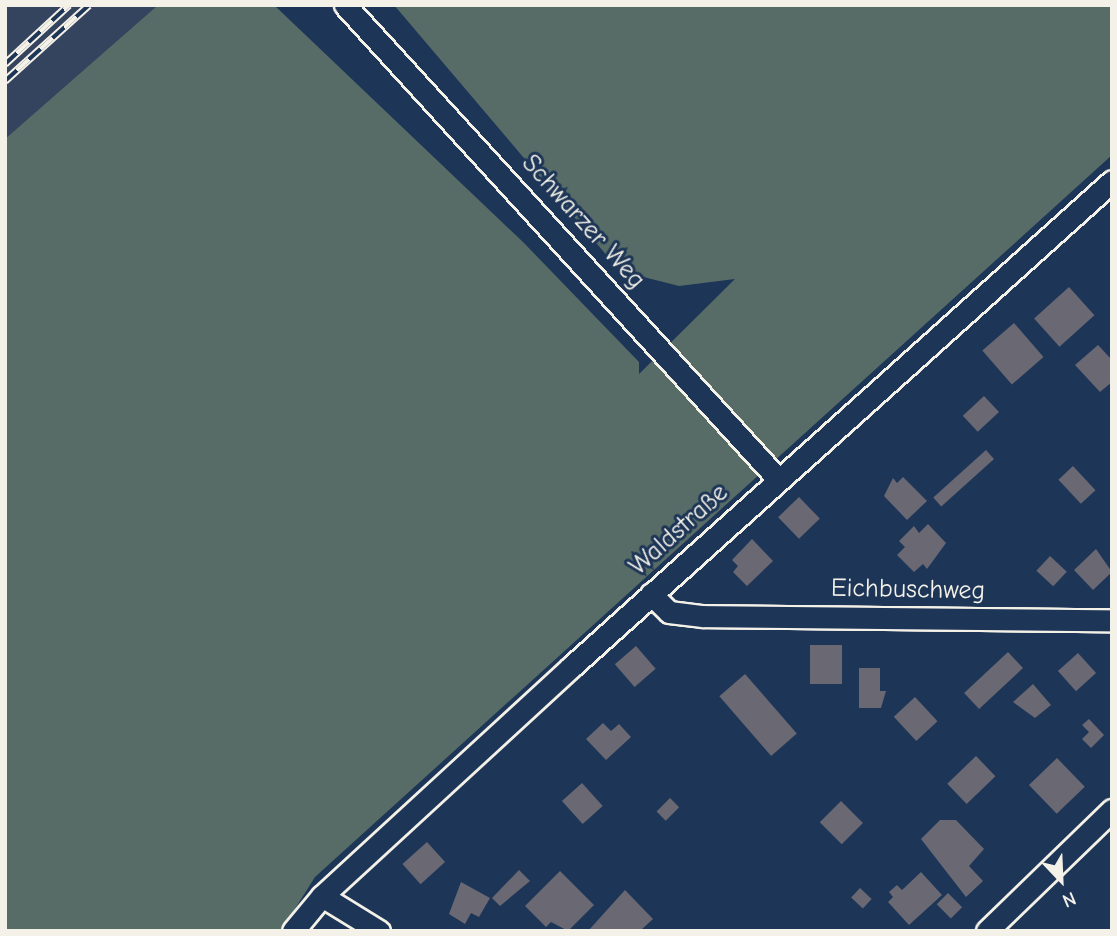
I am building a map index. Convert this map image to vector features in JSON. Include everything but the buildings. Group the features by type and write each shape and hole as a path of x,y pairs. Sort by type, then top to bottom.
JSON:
{"street":[{"name":"Schwarzer Weg","path":"345,5 778,479"},
{"name":"Waldstraße","path":"293,931 322,897 651,594 1112,181"},
{"name":"Eichbuschweg","path":"651,594 669,612 703,617 1112,620"},
{"path":"987,931 1112,810"},
{"path":"322,897 379,931"}],"shaded area":[{"path":"5,5 158,5 5,139"}],"green space":[{"path":"158,5 274,5 523,242 639,362 639,374 735,279 679,286 620,271 394,5 1112,5 1112,155 315,877 281,931 5,931 5,139"}],"railway":[{"path":"5,64 69,5"},
{"path":"5,81 89,5"}]}
